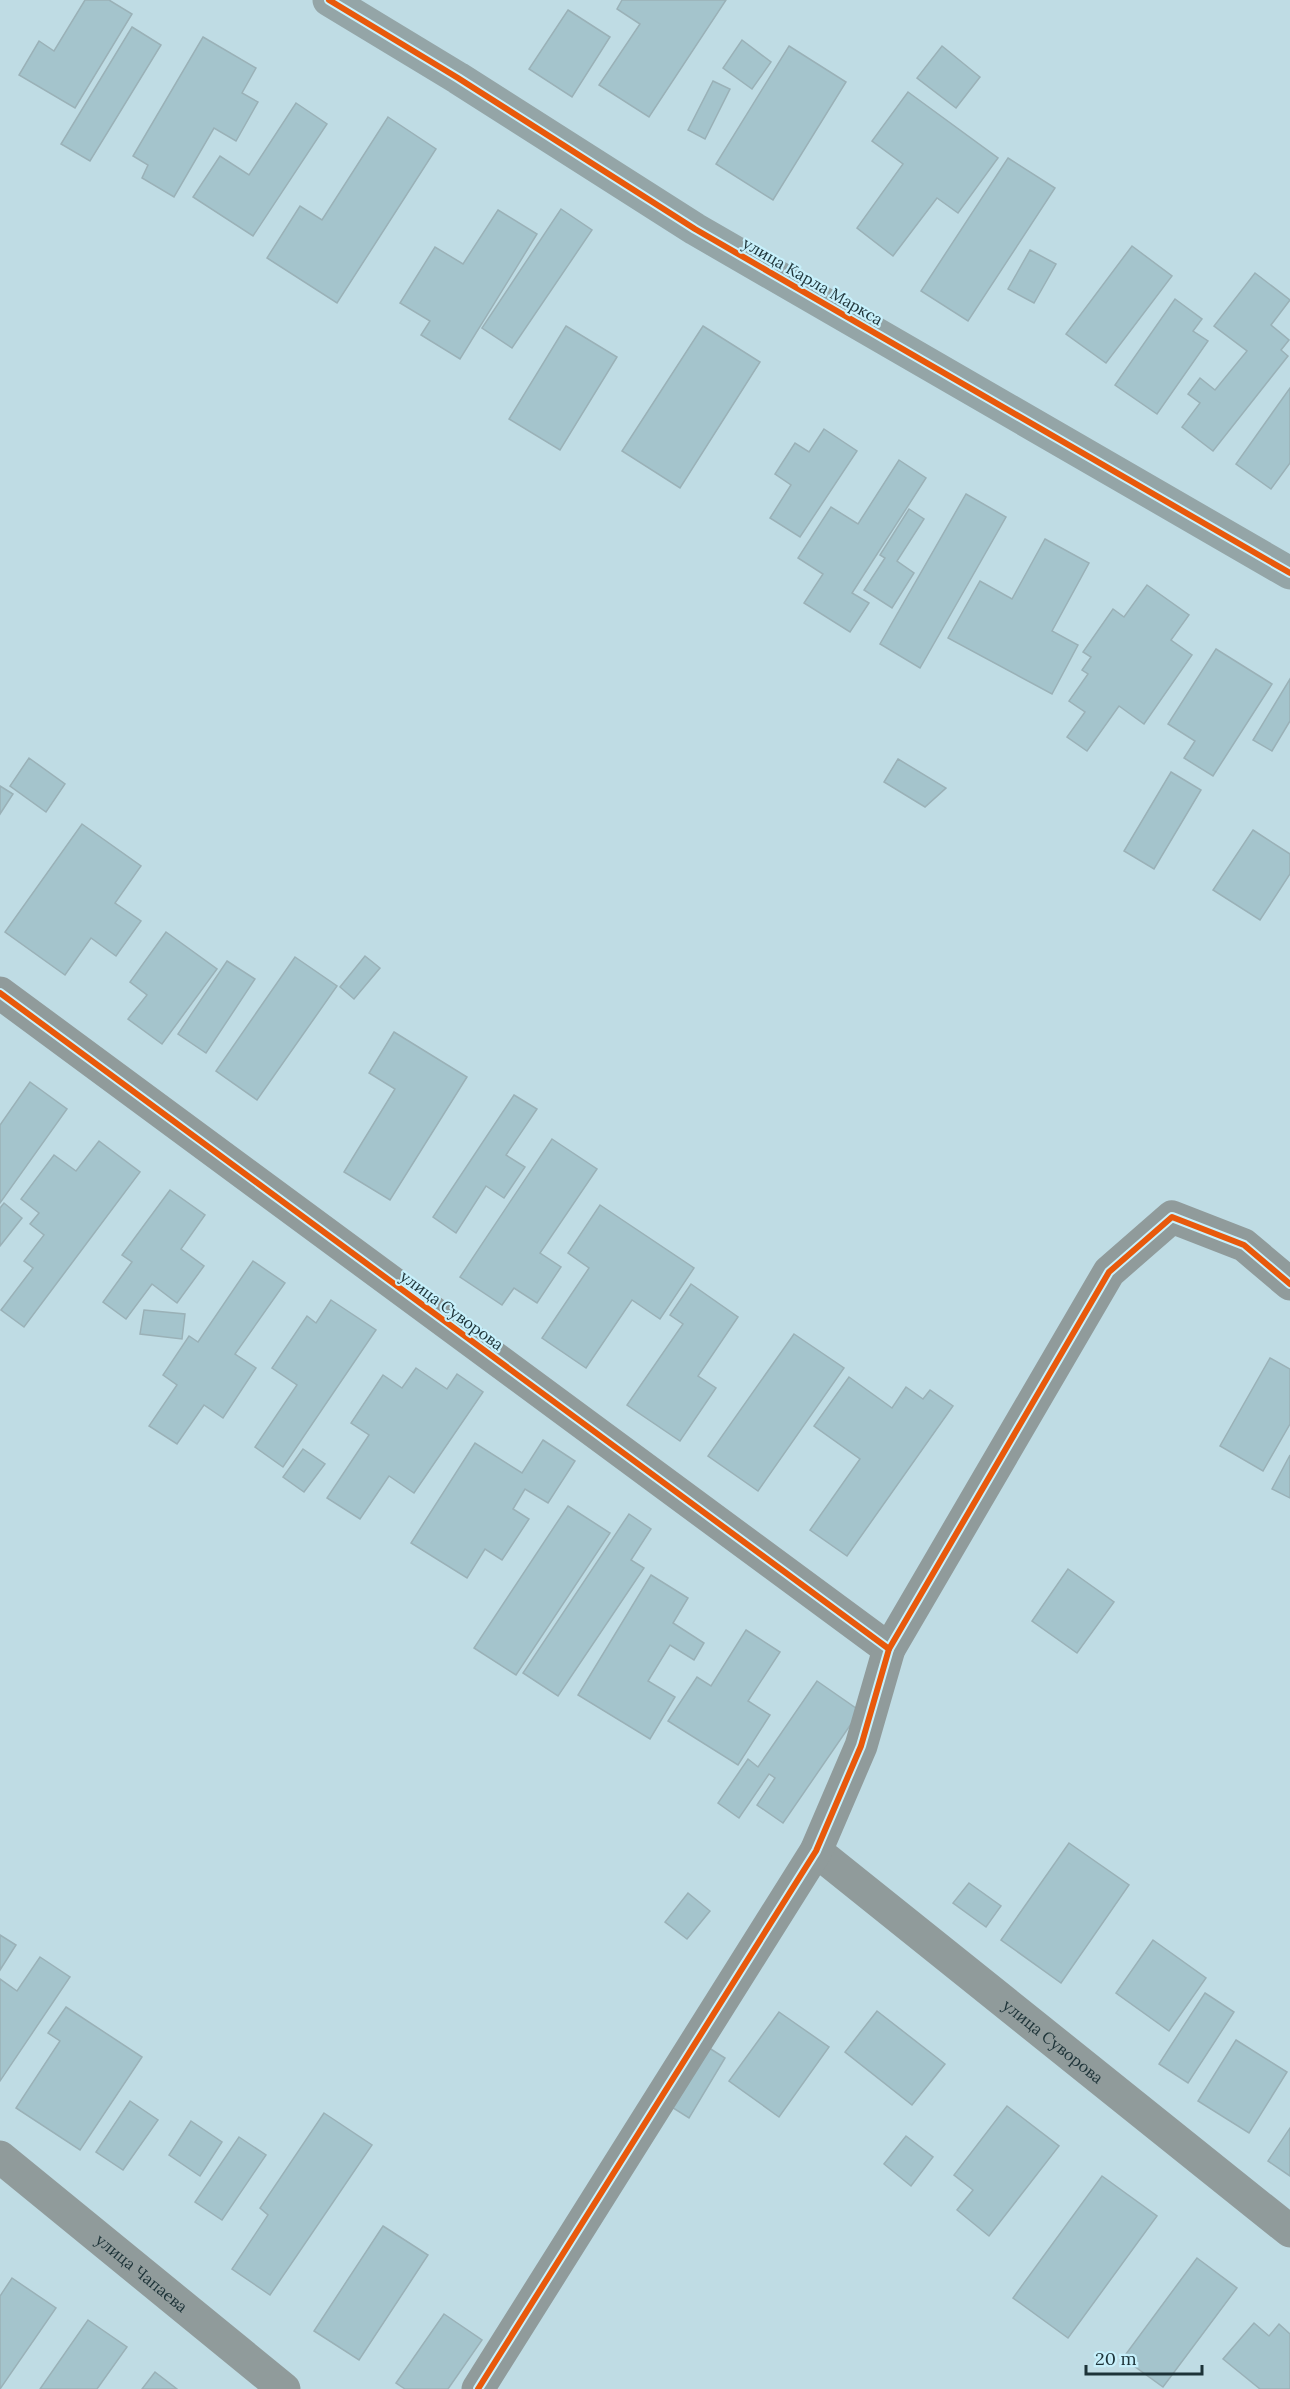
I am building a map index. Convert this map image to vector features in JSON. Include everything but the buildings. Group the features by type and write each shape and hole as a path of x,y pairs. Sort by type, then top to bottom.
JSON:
{"street":[{"name":"улица Карла Маркса","path":"329,0 467,84 695,229 1290,573"},
{"name":"улица Суворова","path":"0,993 889,1649"},
{"path":"478,2389 816,1851 861,1746 889,1649 1109,1272 1172,1216 1244,1245 1290,1284"},
{"name":"улица Суворова","path":"816,1851 1290,2232"},
{"name":"улица Чапаева","path":"0,2157 284,2389"}],"cycle path":[{"path":"329,0 458,78 695,229 1290,573"},
{"path":"0,993 889,1649"},
{"path":"478,2389 816,1851 861,1746 889,1649 1109,1272 1172,1217 1244,1245 1290,1284"}]}
